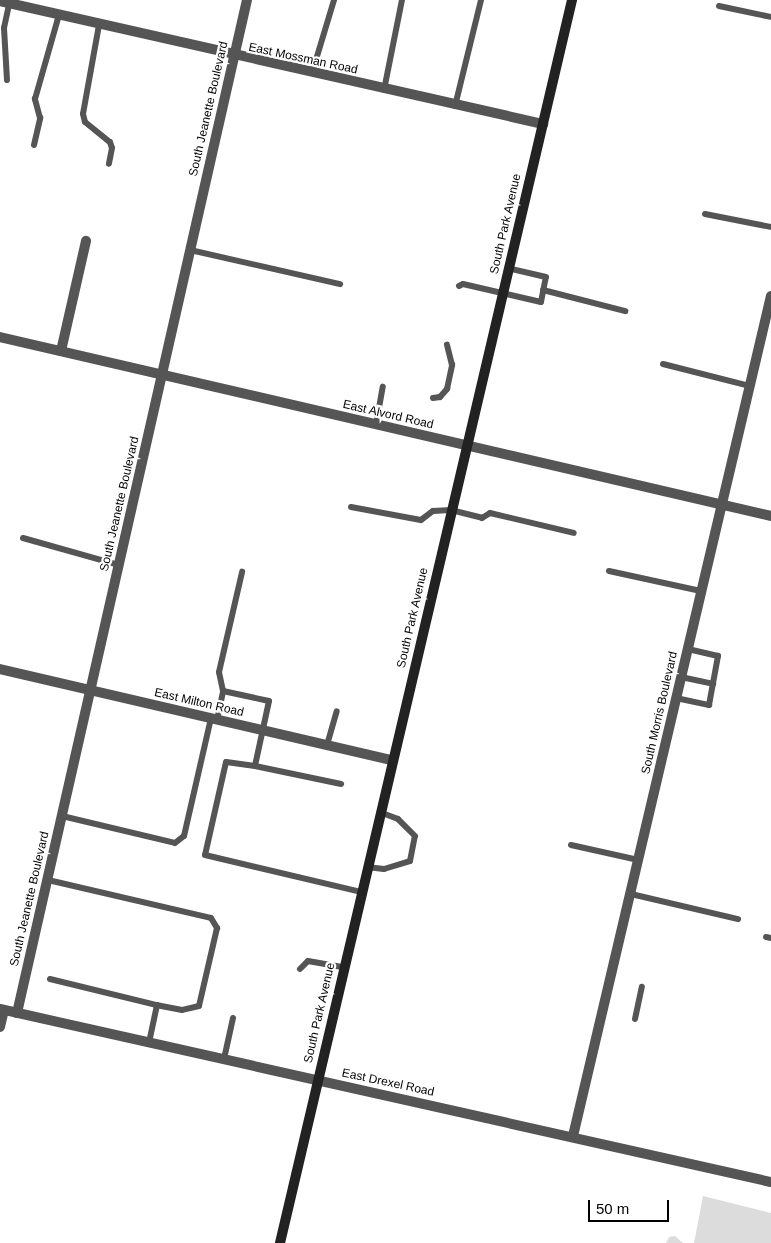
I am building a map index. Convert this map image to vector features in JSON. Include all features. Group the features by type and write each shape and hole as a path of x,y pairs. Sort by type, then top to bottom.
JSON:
{"main road":[{"name":"South Park Avenue","path":"280,1243 572,0"}],"street":[{"name":"South Jeanette Boulevard","path":"17,1013 247,0"},
{"name":"East Mossman Road","path":"5,2 234,57 543,124"},
{"path":"61,351 86,241"},
{"name":"South Morris Boulevard","path":"573,1136 771,296"},
{"name":"East Alvord Road","path":"0,337 771,516"},
{"name":"East Milton Road","path":"0,669 392,760"},
{"path":"0,1027 2,1010"},
{"name":"East Drexel Road","path":"2,1010 573,1136 771,1182"}],"lane":[{"path":"312,74 334,0"},
{"path":"384,90 402,0"},
{"path":"455,106 481,0"},
{"path":"5,2 4,28 8,80"},
{"path":"719,6 771,17"},
{"path":"34,144 40,118 35,99 59,15"},
{"path":"98,25 83,114 85,122 110,142 112,148 109,164"},
{"path":"705,214 771,227"},
{"path":"190,250 340,284"},
{"path":"459,286 463,284 541,302 546,277 508,268"},
{"path":"543,290 625,311"},
{"path":"433,398 440,397 447,389 452,365 447,345"},
{"path":"663,364 750,386"},
{"path":"376,424 383,387"},
{"path":"351,507 421,520 433,511 451,510 482,518 490,513 574,532"},
{"path":"23,538 119,565"},
{"path":"608,570 702,592"},
{"path":"62,816 175,843 184,836 223,691 219,672 242,572"},
{"path":"676,698 708,705 718,656 688,649"},
{"path":"681,677 713,684"},
{"path":"223,691 269,701 255,766"},
{"path":"327,745 336,711"},
{"path":"341,784 255,766 226,762 205,855 361,892"},
{"path":"367,867 384,869 410,861 416,836 398,819 380,812"},
{"path":"571,845 638,860"},
{"path":"48,880 211,918 217,928 199,1006 182,1010 50,979"},
{"path":"631,894 738,919"},
{"path":"300,969 308,961 344,967"},
{"path":"635,1019 642,987"},
{"path":"149,1043 157,1005"},
{"path":"224,1059 233,1018"}],"shaded area":[{"path":"703,1196 771,1213 771,1243 694,1243"},
{"path":"675,1236 683,1243 666,1243 669,1237"}]}
